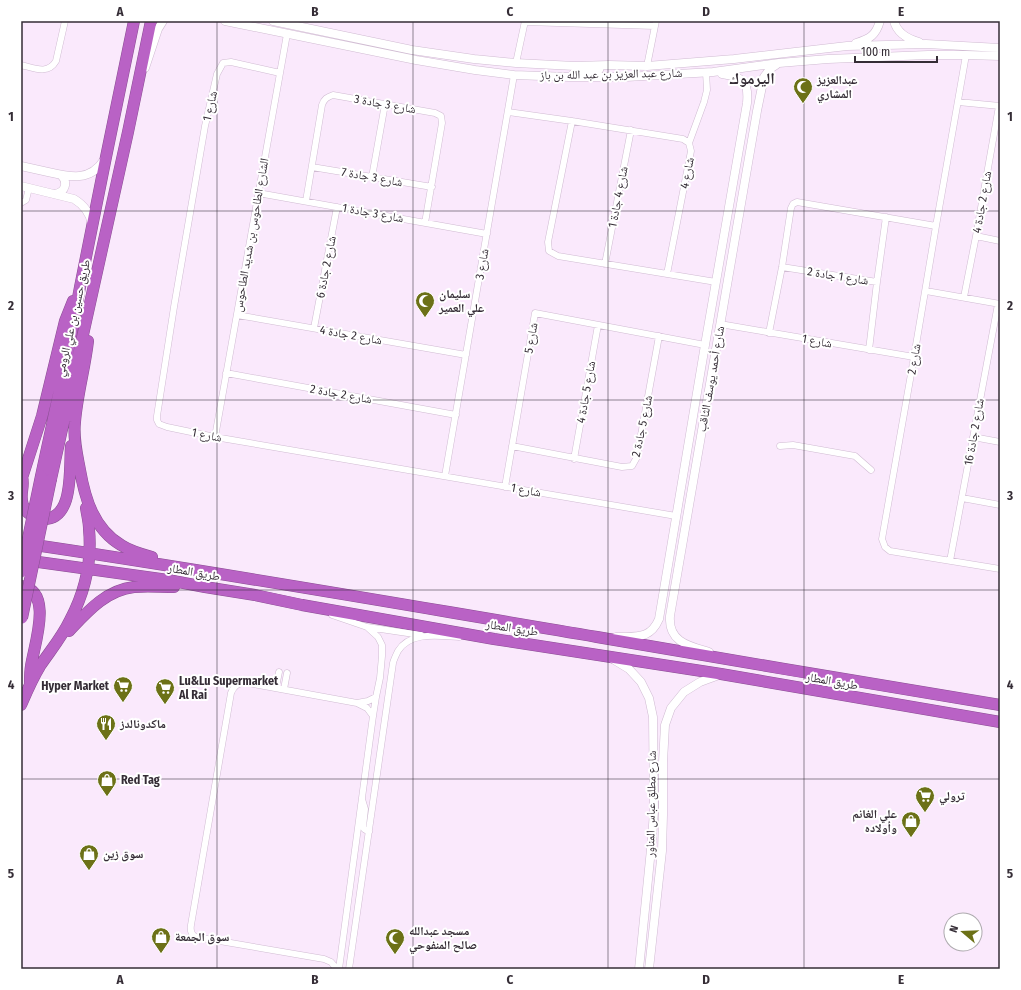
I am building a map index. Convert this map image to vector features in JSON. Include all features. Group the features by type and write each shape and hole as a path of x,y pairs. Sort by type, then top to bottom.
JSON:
{"highway":[{"name":"طريق حسين بن علي الرومي","path":"21,619 80,287 134,21"},
{"name":"طريق حسين بن علي الرومي","path":"21,572 89,306 151,21"},
{"path":"80,287 65,321 42,416 21,479 23,485 21,495 22,503 32,516 39,519 47,519 61,511 68,493 71,452 77,408 88,347 89,306"},
{"path":"21,705 30,683 70,622 79,604 85,586 88,568 89,528 74,432"},
{"path":"84,491 95,519 114,541 132,551 184,568"},
{"name":"طريق المطار","path":"21,543 412,605 1000,705"},
{"name":"طريق المطار","path":"21,559 168,580 302,606 494,639 721,674 1000,722"},
{"path":"21,586 34,592 39,606 39,623 30,668 30,683"},
{"path":"52,649 92,607 102,599 115,592 138,587 205,588"}],"street":[{"path":"21,65 41,69 51,68 54,66 65,21"},
{"path":"139,81 147,63 158,29 164,21"},
{"name":"شارع عبد العزيز بن عبد الله بن باز","path":"225,21 383,54 475,70 569,77 626,77 710,72 779,63 928,54 1000,56"},
{"name":"شارع عبد العزيز بن عبد الله بن باز","path":"273,21 286,22 412,50 451,56 516,63 576,66 647,66 734,59 847,46 926,44 1000,48"},
{"path":"847,46 865,41 873,36 879,26 880,21"},
{"path":"894,21 896,27 902,34 909,39 926,44"},
{"path":"516,63 525,22 656,23 647,66"},
{"name":"الشارع الطاحوس بن شديد الطاحوس","path":"215,437 287,34"},
{"path":"383,54 388,52 410,56 412,50"},
{"name":"شارع 2","path":"966,55 882,540 885,547 890,551 1000,569"},
{"path":"416,60 418,56 451,56"},
{"name":"شارع 1","path":"280,73 231,62 223,63 217,74 205,126 174,307 158,408 157,420 159,424 215,437 676,516"},
{"name":"شارع أحمد يوسف الثاقب","path":"734,660 680,641 676,638 669,623 764,77 770,69 779,63"},
{"path":"569,77 578,71 597,71 600,67 599,65"},
{"path":"606,77 605,73 608,70 628,70 635,66"},
{"path":"689,143 704,102 710,72"},
{"name":"شارع أحمد يوسف الثاقب","path":"594,637 642,636 647,634 657,625 659,619 746,103 747,90 744,82 737,76 710,72"},
{"name":"شارع 3","path":"445,476 514,74"},
{"name":"شارع 3 جادة 3","path":"306,201 324,100 328,96 333,95 385,104 435,113 441,116 442,123 426,222"},
{"path":"958,102 999,106"},
{"path":"746,103 754,103 755,106 752,125 754,129"},
{"path":"372,177 385,104"},
{"name":"شارع 2 جادة 4","path":"964,298 999,106"},
{"name":"شارع 4","path":"508,112 631,130 683,139 689,143 691,151 667,274"},
{"path":"572,121 548,242 549,251 558,256 716,282"},
{"name":"شارع 4 جادة 1","path":"605,264 631,130"},
{"path":"21,166 75,177 85,175 97,168 106,157"},
{"name":"شارع 3 جادة 7","path":"312,167 432,187"},
{"path":"55,194 61,192 65,188 66,182 61,175"},
{"path":"21,202 26,200 25,187 74,199 84,207 90,215 92,224"},
{"name":"شارع 3 جادة 1","path":"258,193 487,234"},
{"path":"769,333 782,267 791,208 793,204 797,202 936,226"},
{"name":"شارع 2 جادة 6","path":"314,328 337,207"},
{"name":"شارع 1 جادة 2","path":"782,267 877,282 886,217"},
{"path":"976,236 1000,241"},
{"path":"869,350 877,282"},
{"path":"926,291 999,304"},
{"name":"شارع 2 جادة 16","path":"950,561 999,304"},
{"name":"شارع 5","path":"505,486 535,313 705,345"},
{"name":"شارع 2 جادة 4","path":"237,315 466,355"},
{"name":"شارع 1","path":"720,324 914,357"},
{"name":"شارع 5 جادة 4","path":"574,458 598,325"},
{"name":"شارع 5 جادة 2","path":"512,446 622,467 632,466 637,457 659,336"},
{"path":"702,360 706,367 703,384 706,389 709,388"},
{"name":"شارع 2 جادة 2","path":"226,373 456,415"},
{"path":"973,437 1000,442"},
{"path":"780,446 793,445 855,456 871,470"},
{"path":"962,498 1000,505"},
{"path":"665,581 668,585 669,591 666,611 670,616"},
{"path":"302,606 367,627 428,636 494,639"},
{"path":"338,969 382,656 382,645 378,637 367,627"},
{"path":"349,969 393,663 397,652 402,645 417,637 428,636"},
{"name":"شارع مطلق عباس المناور","path":"609,657 629,669 641,682 649,698 653,717 654,811 639,969"},
{"path":"276,687 279,672"},
{"path":"284,689 287,673"},
{"name":"شارع مطلق عباس المناور","path":"649,969 662,851 665,725 671,708 684,692 700,682 721,674"},
{"path":"379,682 383,681 385,683 384,696 386,710"},
{"path":"338,969 331,962 324,959 202,938 194,936 190,930 232,690 234,687 239,683 244,682 357,703 367,708 373,716"},
{"path":"357,703 368,702 376,697"},
{"path":"653,772 660,770 664,775"},
{"path":"362,796 365,809 363,827 364,830 369,832"}],"place":[{"name":"عبدالعزيز المشاري","path":"803,104"},
{"name":"سليمان علي العمير","path":"425,318"},
{"name":"Hyper Market","path":"123,703"},
{"name":"Lu&Lu Supermarket Al Rai","path":"165,705"},
{"name":"ماكدونالدز","path":"106,741"},
{"name":"Red Tag","path":"107,797"},
{"name":"ترولي","path":"925,813"},
{"name":"علي الغانم وأولاده","path":"911,838"},
{"name":"سوق زين","path":"89,871"},
{"name":"سوق الجمعة","path":"161,954"},
{"name":"مسجد عبدالله صالح المنفوحي","path":"395,955"}],"district":[{"name":"اليرموك","path":"752,78"}]}
